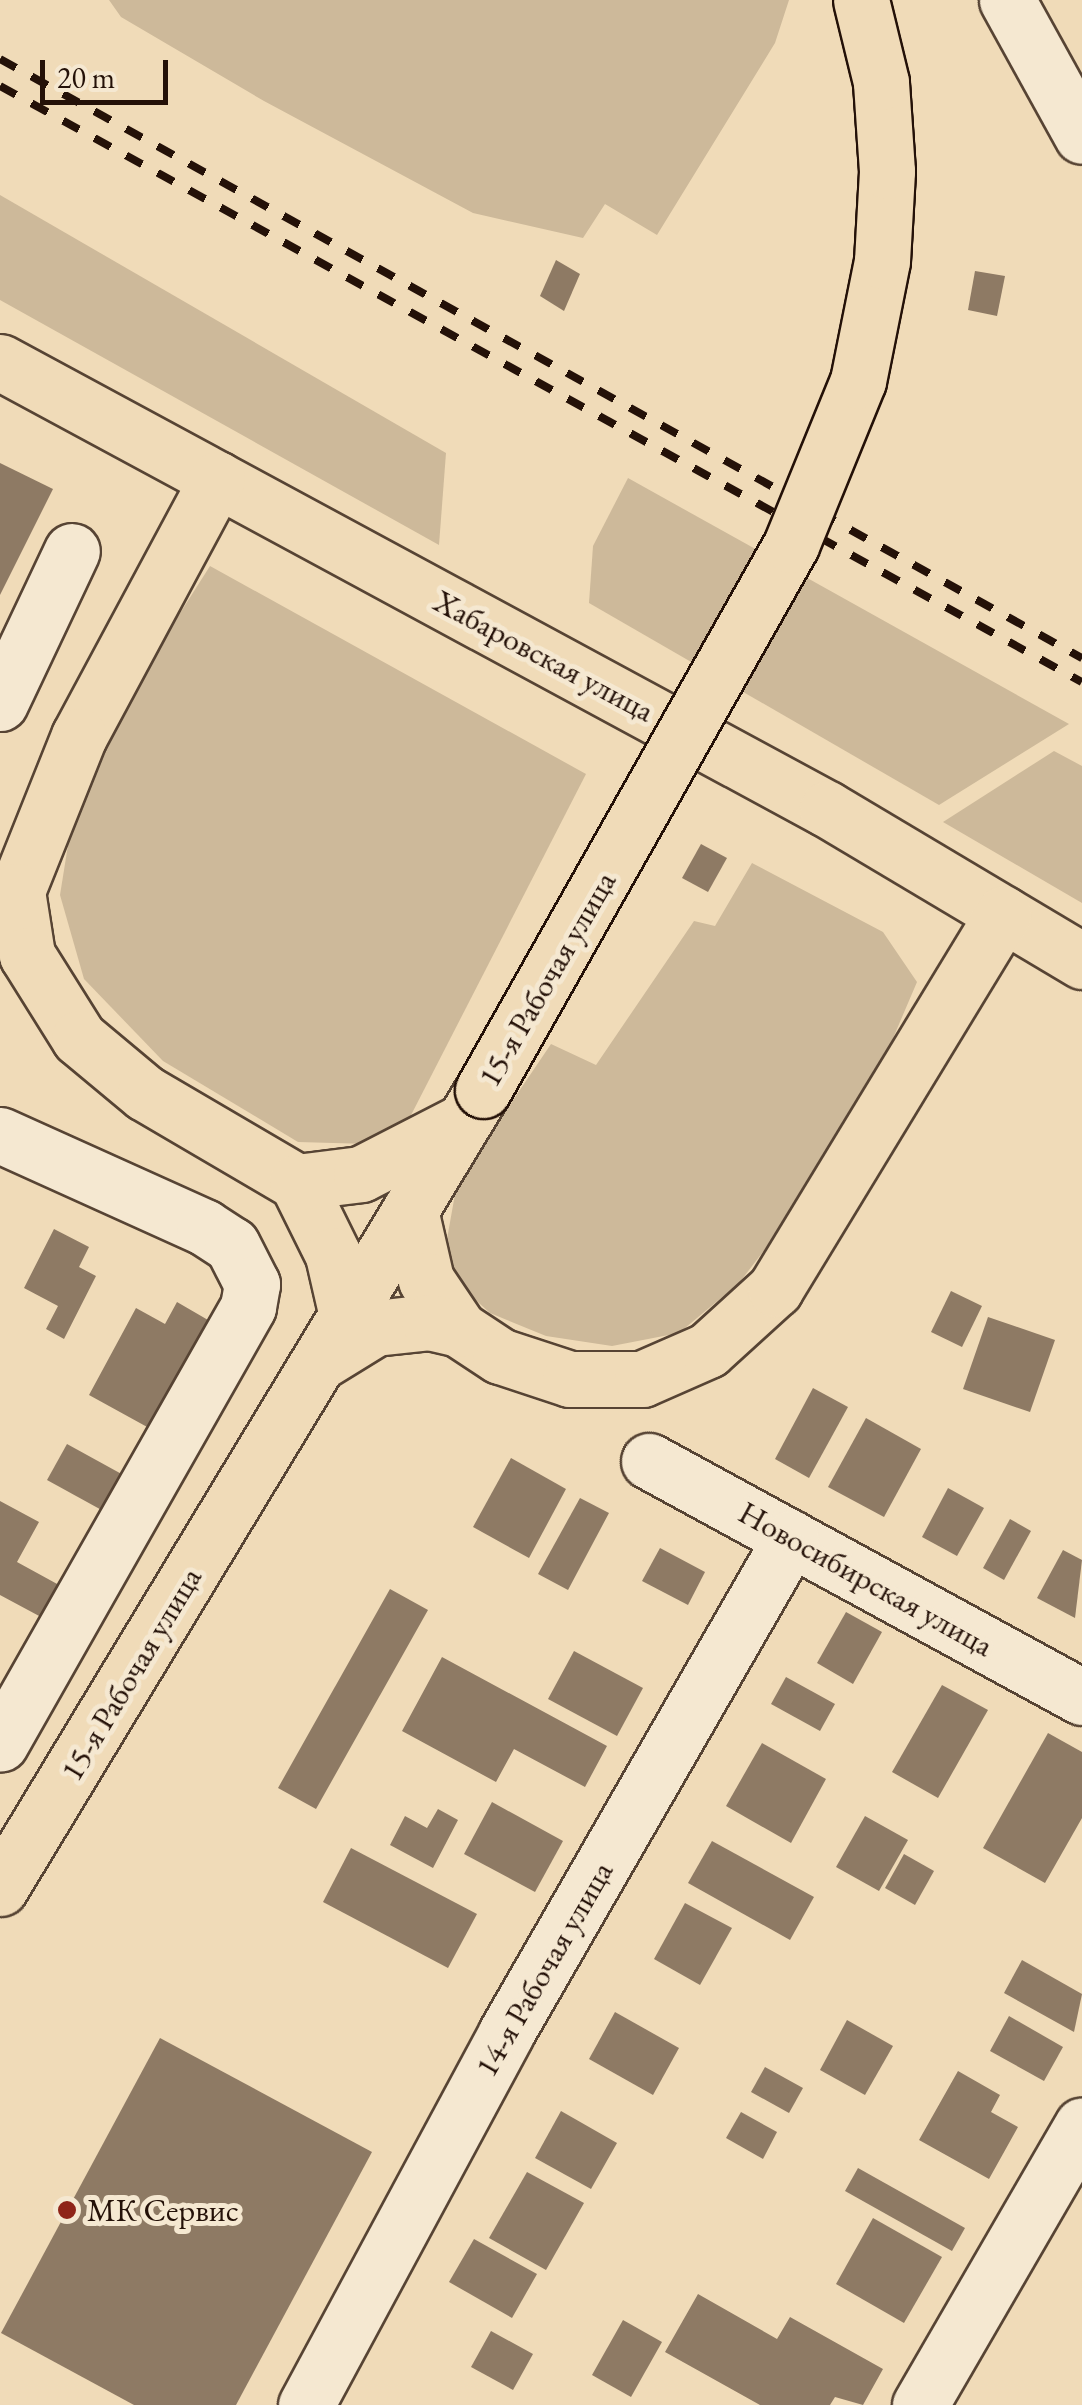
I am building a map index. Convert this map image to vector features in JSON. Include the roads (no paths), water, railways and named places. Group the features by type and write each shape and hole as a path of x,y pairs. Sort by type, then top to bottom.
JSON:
{"main road":[{"name":"15-я Рабочая улица","path":"0,1888 472,1106 792,545 858,381 882,261 888,171 881,82 861,0"},
{"name":"Хабаровская улица","path":"0,362 828,809 1082,961"},
{"path":"217,479 79,736 40,818 17,891 27,955 79,1038 145,1092 297,1182 333,1255 346,1316"},
{"path":"317,1366 339,1343 375,1328 429,1322 458,1329 500,1356 570,1379 642,1378 708,1350 774,1289 1003,914"},
{"path":"297,1182 361,1174 472,1106"},
{"path":"410,1210 426,1280 458,1329"}],"street":[{"path":"1006,0 1082,136"},
{"path":"0,703 72,551"},
{"path":"0,1135 204,1227 246,1264 248,1307 0,1744"},
{"name":"Новосибирская улица","path":"649,1461 1082,1697"},
{"name":"14-я Рабочая улица","path":"306,2405 506,2033 791,1538"},
{"path":"920,2405 1082,2126"}],"railway":[{"path":"0,59 1082,658"},
{"path":"0,86 1082,682"}],"place":[{"name":"МК Сервис","path":"67,2210"}]}
